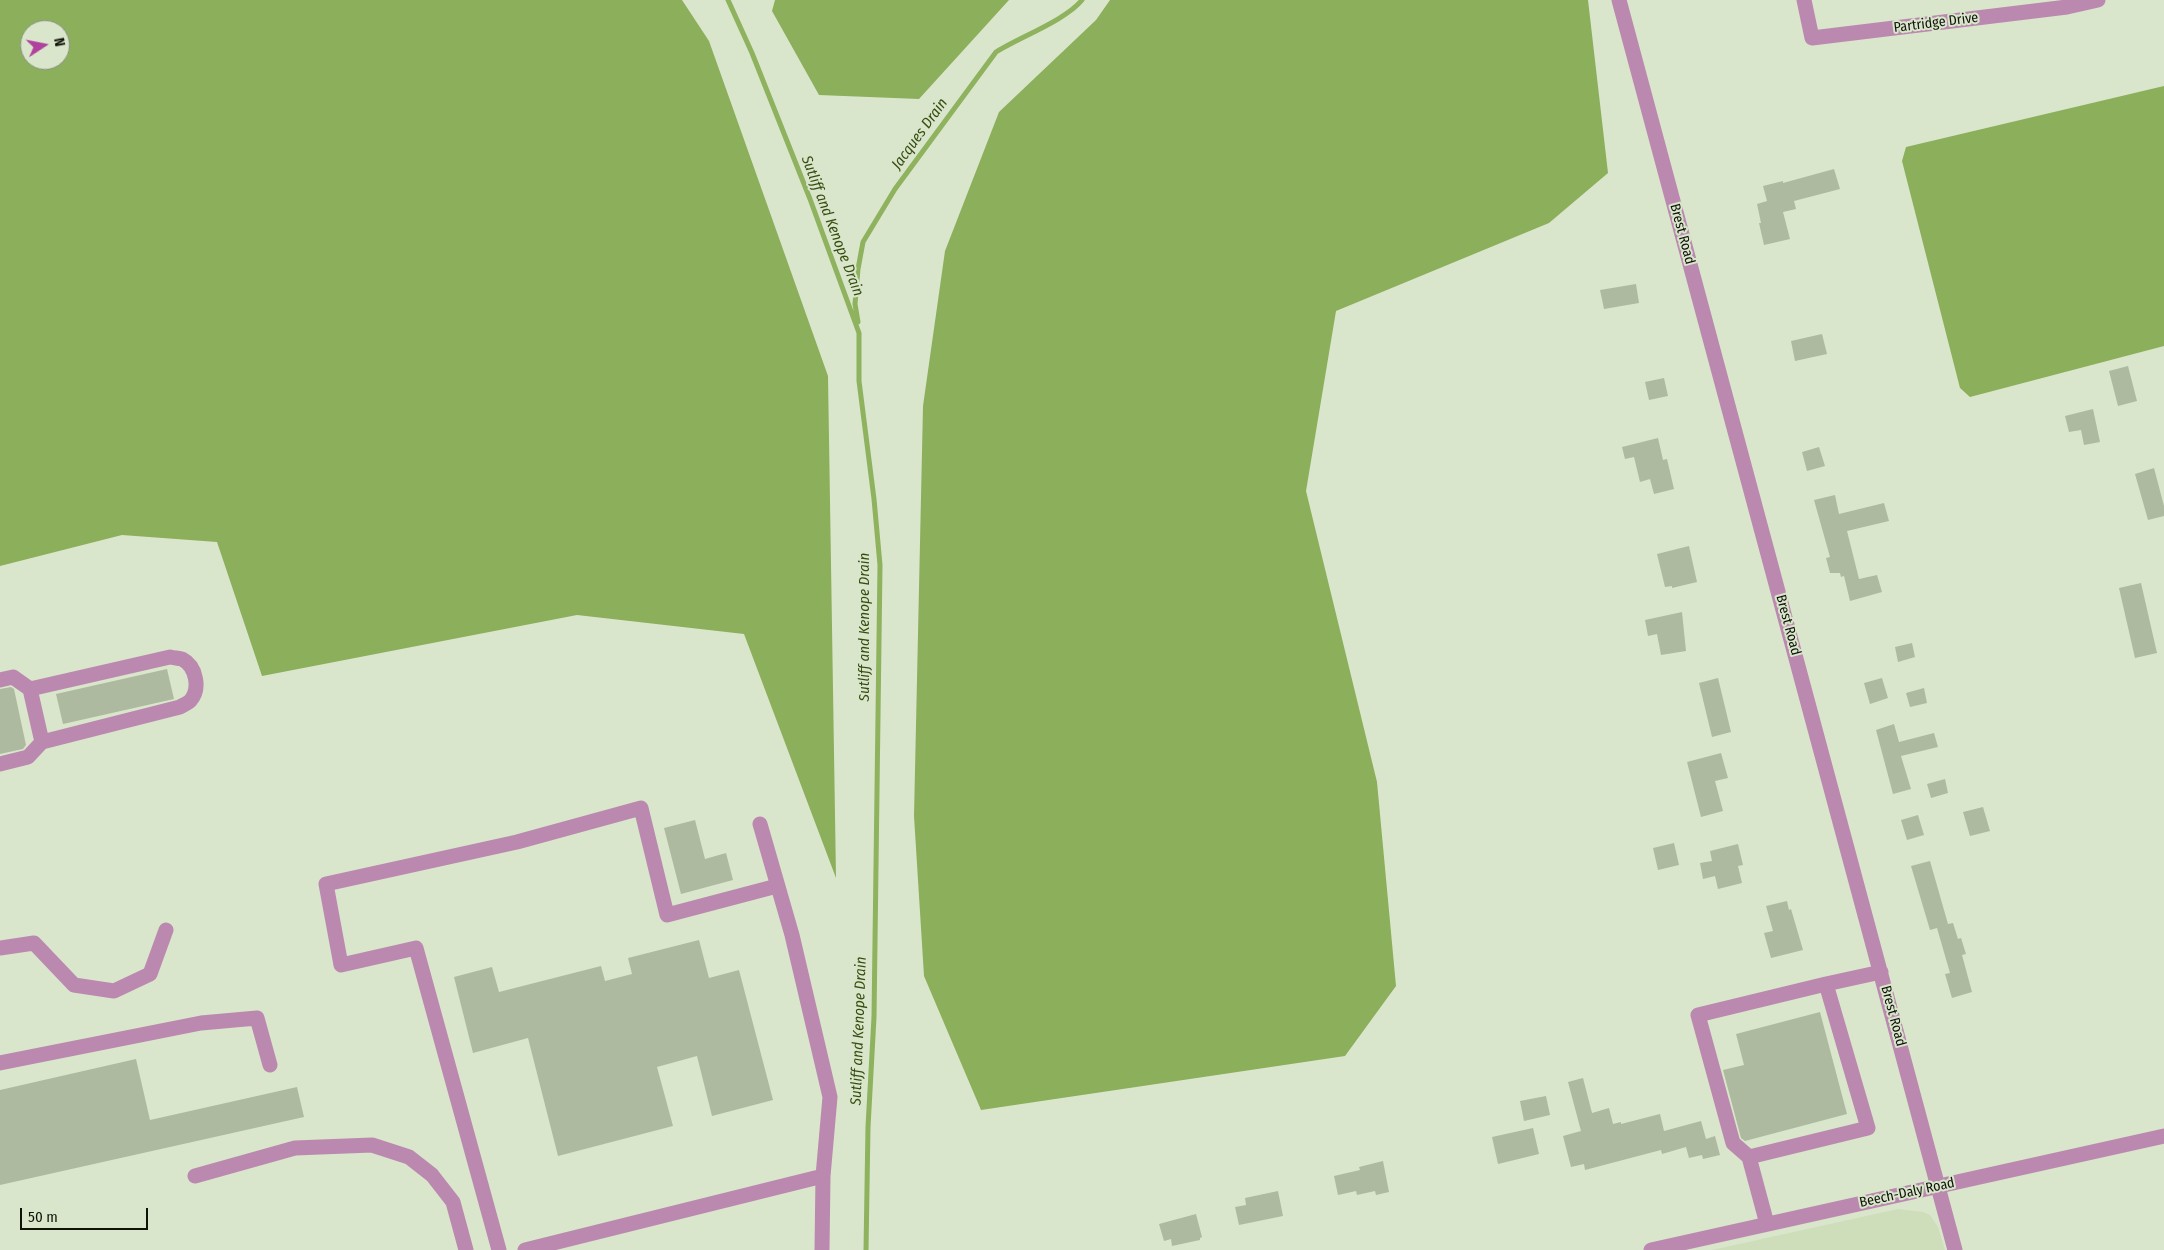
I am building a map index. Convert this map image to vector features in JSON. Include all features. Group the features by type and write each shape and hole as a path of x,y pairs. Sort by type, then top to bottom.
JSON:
{"street":[{"name":"Brest Road","path":"1619,0 1955,1250"},
{"name":"Partridge Drive","path":"1804,0 1812,38 2067,7 2098,0"},
{"path":"0,764 28,758 42,742 180,707 190,701 196,690 196,677 190,666 182,659 170,657 30,689"},
{"path":"0,680 13,677 30,689 42,742"},
{"path":"499,1250 416,948 341,965 326,884 517,842 641,808 667,914 777,886"},
{"path":"760,824 792,934 830,1097 823,1176 822,1250"},
{"path":"0,948 34,943 74,985 114,990 150,974 166,930"},
{"path":"1767,1224 1749,1157 1733,1143 1698,1015 1881,972"},
{"path":"1749,1157 1868,1128 1826,984"},
{"path":"0,1063 201,1023 257,1018 270,1065"},
{"name":"Beech-Daly Road","path":"1651,1250 2164,1136"},
{"path":"195,1176 296,1148 372,1145 409,1157 432,1175 453,1202 466,1250"},
{"path":"525,1250 823,1176"}],"shaded area":[{"path":"1898,1209 1923,1212 1930,1215 1938,1227 1945,1250 1712,1250"}],"green space":[{"path":"0,0 682,0 709,41 828,376 836,878 744,634 577,615 262,676 217,542 122,535 0,566"},
{"path":"775,0 1009,0 919,99 819,95 772,11"},
{"path":"1110,0 1588,0 1608,173 1549,223 1336,311 1306,491 1377,782 1396,986 1345,1056 981,1110 924,976 914,816 923,406 945,251 999,112 1096,20"},
{"path":"2164,86 2164,346 1970,397 1960,388 1902,161 1906,147"}],"building":[{"path":"1834,169 1840,189 1794,201 1796,209 1783,212 1790,239 1764,245 1757,204 1767,201 1763,186 1783,181 1783,183"},
{"path":"1636,284 1639,303 1604,309 1600,290"},
{"path":"1822,334 1827,354 1795,361 1791,341"},
{"path":"2128,366 2137,401 2118,406 2109,371"},
{"path":"1664,378 1668,396 1649,400 1645,382"},
{"path":"2093,409 2100,442 2084,445 2081,430 2069,432 2065,416"},
{"path":"1658,438 1663,460 1667,459 1674,489 1654,494 1650,479 1640,482 1634,457 1625,459 1622,447"},
{"path":"1819,447 1825,466 1807,471 1802,452"},
{"path":"2154,468 2164,506 2164,516 2148,520 2135,474"},
{"path":"1835,495 1839,514 1884,503 1889,521 1847,531 1859,579 1877,575 1882,592 1850,601 1844,576 1841,577 1840,573 1830,573 1826,558 1830,557 1814,500"},
{"path":"1689,546 1697,582 1672,588 1672,586 1665,587 1657,554"},
{"path":"2141,583 2157,653 2135,658 2119,588"},
{"path":"1682,612 1686,651 1661,655 1657,634 1648,636 1645,620"},
{"path":"1912,643 1915,657 1898,662 1895,647"},
{"path":"167,669 174,699 63,724 56,694"},
{"path":"1718,678 1731,732 1712,737 1699,683"},
{"path":"1882,678 1888,698 1870,704 1864,683"},
{"path":"11,687 14,689 26,745 23,749 0,754 0,689"},
{"path":"1924,688 1927,703 1910,707 1906,693"},
{"path":"1894,724 1899,742 1934,733 1938,747 1901,756 1911,789 1893,794 1876,730"},
{"path":"1721,753 1728,778 1715,781 1723,811 1701,817 1687,762"},
{"path":"1945,779 1948,793 1931,798 1927,784"},
{"path":"1983,807 1990,831 1970,836 1963,812"},
{"path":"1918,815 1924,835 1907,840 1901,820"},
{"path":"695,820 705,859 726,853 733,880 681,894 664,828"},
{"path":"1674,843 1679,865 1658,870 1653,848"},
{"path":"1738,844 1743,865 1738,866 1742,883 1718,889 1715,876 1703,879 1700,863 1712,861 1710,851"},
{"path":"1930,861 1948,924 1953,923 1958,939 1961,938 1966,954 1962,955 1972,992 1952,998 1945,974 1950,973 1937,928 1930,930 1911,866"},
{"path":"1787,901 1803,950 1771,958 1764,933 1773,931 1766,906"},
{"path":"699,940 709,978 739,970 773,1100 712,1116 697,1056 657,1067 673,1126 558,1156 528,1038 473,1053 454,977 492,967 499,992 601,966 605,981 632,974 628,958"},
{"path":"1820,1012 1847,1114 1745,1141 1741,1138 1723,1070 1744,1065 1736,1034"},
{"path":"136,1059 150,1120 297,1087 304,1117 0,1185 0,1090"},
{"path":"1583,1078 1592,1113 1609,1108 1613,1124 1621,1122 1621,1124 1660,1114 1664,1131 1701,1121 1706,1139 1715,1136 1720,1155 1703,1159 1702,1155 1689,1158 1686,1147 1662,1154 1661,1150 1585,1170 1584,1164 1571,1167 1563,1136 1581,1131 1568,1082"},
{"path":"1546,1096 1550,1115 1524,1121 1520,1101"},
{"path":"1533,1128 1539,1154 1498,1164 1492,1137"},
{"path":"1383,1161 1389,1192 1376,1195 1375,1191 1357,1195 1356,1191 1338,1195 1334,1176 1360,1170 1359,1167"},
{"path":"1278,1191 1283,1216 1239,1225 1235,1207 1246,1205 1245,1198"},
{"path":"1196,1214 1202,1237 1200,1240 1172,1246 1171,1239 1164,1241 1159,1224"}],"waterway":[{"name":"Sutliff and Kenope Drain","path":"728,0 752,53 810,199 859,333 859,381 874,499 880,565 874,1017 868,1127 866,1250"},
{"name":"Jacques Drain","path":"858,322 855,304 858,269 863,242 895,189 996,52 1054,21 1082,0"}]}
